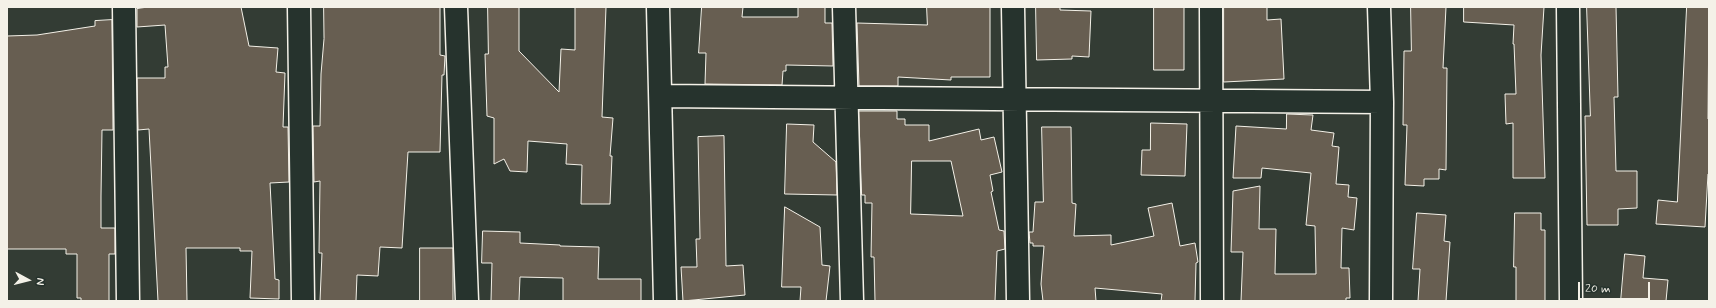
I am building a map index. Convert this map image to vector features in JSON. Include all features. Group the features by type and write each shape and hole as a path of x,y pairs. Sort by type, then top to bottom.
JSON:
{"street":[{"path":"124,7 128,301"},
{"path":"299,7 303,301"},
{"path":"456,7 467,301"},
{"path":"658,7 665,301"},
{"path":"844,7 852,301"},
{"path":"1013,7 1018,301"},
{"path":"1211,7 1210,100 1212,301"},
{"path":"1379,7 1382,102 1381,301"},
{"path":"1568,7 1571,301"},
{"path":"661,96 847,99 1015,98 1382,102"}],"building":[{"path":"148,7 241,7 249,46 278,48 276,72 285,73 283,127 288,127 289,182 270,183 275,279 279,280 279,299 250,298 252,251 240,251 240,248 186,248 187,301 158,301 149,129 138,130 137,78 165,78 165,67 168,67 165,25 137,27 137,9"},
{"path":"324,7 440,7 440,55 445,56 444,75 442,75 440,152 408,152 402,248 380,247 378,276 357,275 356,301 320,301 322,253 319,253 320,181 314,182 313,126 320,126"},
{"path":"488,7 519,7 519,51 559,92 561,49 575,50 575,7 606,7 602,117 613,118 610,156 612,156 610,204 581,204 582,165 566,164 567,144 528,141 527,172 510,171 504,159 494,164 494,118 487,116 485,54 488,54"},
{"path":"702,7 743,7 742,17 798,17 798,7 825,7 825,23 832,23 833,66 786,65 786,71 783,71 782,85 705,84 706,53 699,53"},
{"path":"927,7 990,7 990,77 951,77 951,80 898,77 898,86 859,86 857,23 927,25"},
{"path":"1036,7 1060,7 1060,10 1091,11 1089,57 1072,56 1072,59 1037,60"},
{"path":"1154,7 1184,7 1184,70 1154,70"},
{"path":"1224,7 1267,7 1267,20 1281,19 1284,79 1224,82"},
{"path":"1411,7 1446,7 1443,68 1447,68 1446,170 1439,169 1439,179 1424,179 1424,186 1405,185 1407,125 1403,125 1404,51 1411,51"},
{"path":"1464,7 1544,7 1541,55 1545,178 1513,178 1513,123 1506,124 1505,94 1516,94 1513,44 1514,25 1464,22"},
{"path":"1587,7 1616,7 1618,97 1614,97 1616,171 1637,171 1637,208 1618,209 1618,225 1587,225 1585,116 1590,116"},
{"path":"1687,7 1709,7 1709,174 1705,227 1656,224 1658,200 1677,202"},
{"path":"112,20 113,130 102,130 101,228 115,228 115,254 109,254 109,301 81,301 81,298 77,298 77,254 66,254 66,249 7,249 7,36 37,35 95,26 95,21"},
{"path":"859,111 897,111 897,119 905,119 905,125 929,125 929,141 979,129 981,140 994,137 1002,172 990,175 993,191 991,192 999,230 1004,231 1005,249 997,251 995,301 875,301 874,257 871,257 872,203 865,203 865,195 862,195","holes":["912,161 951,161 963,216 911,214"]},
{"path":"1287,114 1313,115 1311,130 1334,133 1332,146 1339,147 1336,184 1349,185 1348,197 1357,198 1354,230 1342,228 1341,268 1349,268 1350,298 1346,298 1346,301 1241,301 1243,252 1231,252 1233,191 1260,186 1259,229 1276,229 1275,274 1316,274 1315,226 1306,225 1311,173 1262,168 1261,178 1233,178 1236,126 1286,129"},
{"path":"1151,123 1187,124 1185,176 1141,175 1142,150 1150,150"},
{"path":"787,124 814,125 813,142 836,162 837,195 785,194"},
{"path":"1042,127 1071,127 1072,203 1076,204 1074,236 1111,235 1111,245 1154,236 1148,208 1172,203 1180,246 1195,243 1198,262 1196,263 1195,301 1161,301 1162,294 1095,288 1096,301 1043,301 1041,284 1044,246 1033,246 1033,243 1030,243 1029,232 1033,232 1035,202 1043,202"},
{"path":"724,136 726,266 743,265 745,295 683,301 681,267 697,267 696,239 700,239 698,137"},
{"path":"785,207 820,227 822,265 830,266 826,301 800,301 801,287 782,287"},
{"path":"1417,213 1446,215 1444,241 1450,242 1446,301 1418,301 1420,269 1413,269"},
{"path":"1515,213 1541,213 1541,230 1545,230 1545,301 1516,301 1516,267 1514,267"},
{"path":"483,231 520,232 520,243 599,247 598,279 641,279 641,301 563,301 563,278 520,277 519,301 491,301 492,263 482,263"},
{"path":"420,248 453,248 453,301 420,301"},
{"path":"1625,254 1645,256 1643,278 1668,280 1666,301 1621,301"}]}
